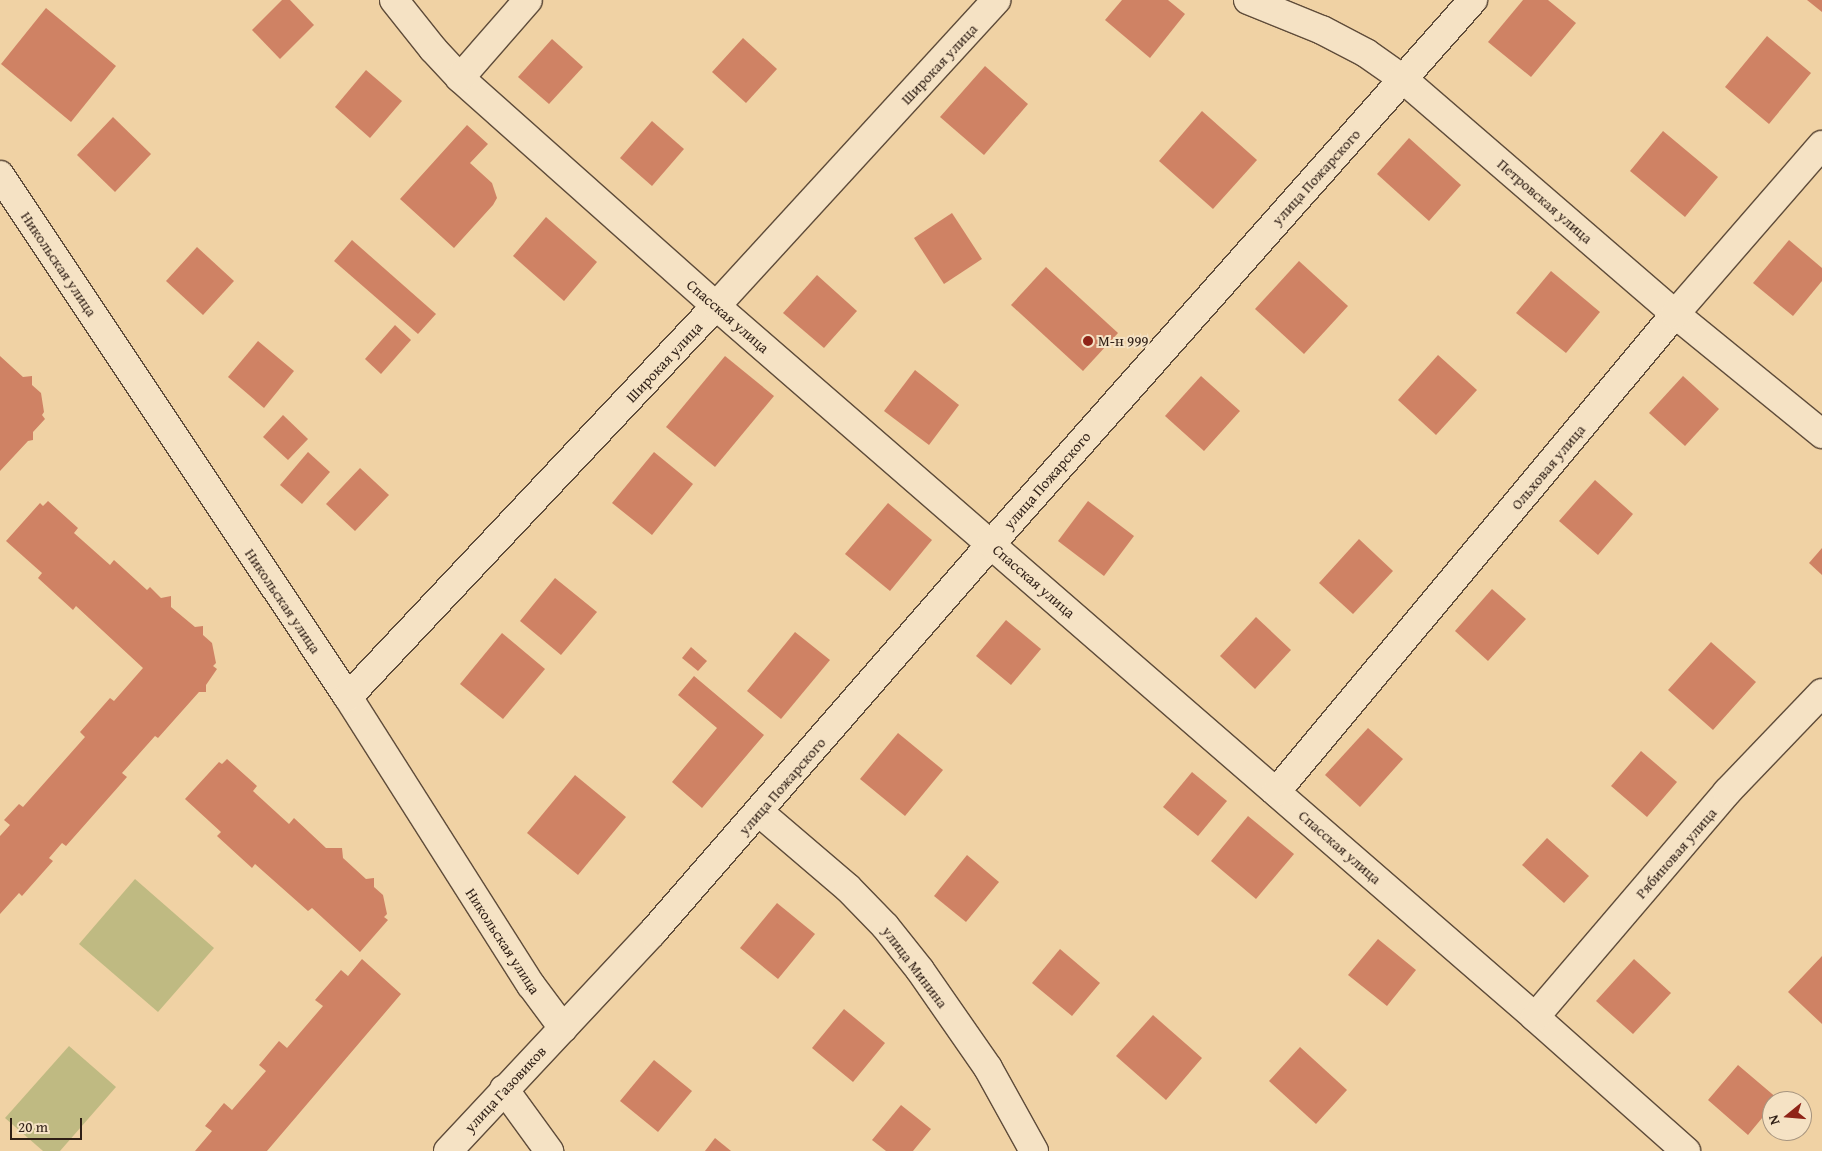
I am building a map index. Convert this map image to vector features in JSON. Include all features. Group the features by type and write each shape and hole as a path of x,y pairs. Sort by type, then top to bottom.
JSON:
{"street":[{"name":"Спасская улица","path":"394,0 433,50 460,78 716,306 1535,1017 1686,1151"},
{"path":"460,78 528,0"},
{"name":"Широкая улица","path":"348,698 716,306 996,0"},
{"name":"Петровская улица","path":"1248,0 1322,30 1366,53 1403,79 1675,314 1822,434"},
{"name":"улица Пожарского","path":"563,1028 652,933 991,544 1473,0"},
{"name":"Ольховая улица","path":"1276,792 1675,314 1822,145"},
{"name":"Никольская улица","path":"0,176 348,698 531,985 563,1028"},
{"name":"Рябиновая улица","path":"1535,1017 1727,792 1822,693"},
{"name":"улица Минина","path":"759,812 848,888 920,970 988,1068 1034,1151"},
{"name":"улица Газовиков","path":"448,1151 563,1028"},
{"path":"504,1089 549,1151"}],"shaded area":[{"path":"135,879 214,948 158,1012 79,944"},
{"path":"69,1046 116,1087 60,1151 43,1151 5,1118"}],"building":[{"path":"282,0 290,0 314,25 280,59 252,30"},
{"path":"1122,0 1168,0 1185,14 1150,58 1105,20"},
{"path":"1523,0 1548,0 1576,23 1531,77 1488,42"},
{"path":"1807,0 1822,0 1822,12"},
{"path":"46,8 116,66 71,122 1,64"},
{"path":"1767,36 1811,73 1769,124 1725,87"},
{"path":"743,38 777,69 746,103 712,72"},
{"path":"552,39 583,67 549,104 518,77"},
{"path":"985,66 1028,104 984,155 940,117"},
{"path":"366,70 402,101 370,138 335,107"},
{"path":"1202,111 1257,160 1213,209 1159,161"},
{"path":"113,117 151,154 115,192 77,155"},
{"path":"652,121 684,149 652,186 620,158"},
{"path":"467,125 488,144 470,163 492,183 497,198 493,205 454,248 400,199"},
{"path":"1663,131 1718,177 1685,217 1630,171"},
{"path":"1409,138 1461,185 1429,221 1377,174"},
{"path":"952,213 982,259 944,284 914,238"},
{"path":"546,217 597,262 564,301 513,256"},
{"path":"352,240 436,314 418,334 334,261"},
{"path":"1789,240 1822,268 1822,281 1793,316 1753,283"},
{"path":"197,247 234,281 203,315 166,281"},
{"path":"1299,261 1348,306 1304,354 1255,309"},
{"path":"1046,267 1118,333 1083,371 1011,305"},
{"path":"1551,271 1600,312 1566,353 1516,313"},
{"path":"817,275 857,311 824,348 783,313"},
{"path":"395,325 411,340 381,374 365,359"},
{"path":"258,341 294,371 264,408 228,377"},
{"path":"1438,355 1477,390 1436,435 1398,400"},
{"path":"0,356 23,377 32,376 32,385 41,393 44,412 42,415 45,419 33,432 33,440 28,441 0,471"},
{"path":"725,356 774,396 715,467 666,427"},
{"path":"915,370 959,405 929,445 884,411"},
{"path":"1201,376 1240,411 1204,451 1165,416"},
{"path":"1683,376 1719,409 1685,446 1649,413"},
{"path":"283,415 308,439 288,460 263,437"},
{"path":"308,452 330,472 302,504 280,485"},
{"path":"654,452 693,484 652,535 612,503"},
{"path":"360,468 389,495 355,531 326,504"},
{"path":"1595,480 1633,514 1598,555 1559,521"},
{"path":"48,501 78,528 74,533 110,565 114,560 147,590 150,587 161,598 171,596 171,607 195,627 203,626 203,635 212,643 216,663 213,666 217,669 206,685 206,692 199,692 158,738 155,736 122,773 127,777 66,846 62,843 49,858 53,861 22,896 19,893 0,914 0,836 10,825 4,820 19,804 23,807 85,737 80,732 110,698 114,701 143,668 76,606 73,610 38,578 42,573 6,541 40,503 43,506"},
{"path":"1088,501 1134,536 1104,576 1058,541"},
{"path":"888,503 932,540 890,591 845,554"},
{"path":"1359,539 1393,571 1353,614 1319,583"},
{"path":"1822,548 1822,575 1809,563"},
{"path":"555,578 597,612 561,655 520,621"},
{"path":"1492,589 1526,619 1488,661 1455,631"},
{"path":"1256,617 1291,650 1255,689 1220,656"},
{"path":"1006,620 1041,649 1011,685 976,656"},
{"path":"795,632 830,660 781,719 747,691"},
{"path":"502,633 545,669 503,719 460,684"},
{"path":"1711,642 1756,682 1713,730 1668,690"},
{"path":"691,647 707,661 698,671 682,658"},
{"path":"694,676 764,735 702,808 672,782 717,728 678,695"},
{"path":"1368,728 1403,759 1360,807 1325,775"},
{"path":"898,733 943,770 905,816 860,779"},
{"path":"1641,751 1677,782 1647,817 1611,786"},
{"path":"227,759 257,786 253,791 289,824 294,818 326,848 342,848 343,858 366,879 374,878 374,887 383,895 387,914 384,917 388,920 360,952 312,908 308,911 255,864 252,868 217,836 221,832 185,799 219,762 222,764"},
{"path":"1192,772 1227,801 1198,836 1163,807"},
{"path":"575,775 626,817 578,875 527,833"},
{"path":"1248,816 1294,854 1256,899 1211,861"},
{"path":"1547,838 1589,876 1564,903 1522,865"},
{"path":"967,855 999,882 966,922 934,896"},
{"path":"777,903 815,934 778,979 740,948"},
{"path":"1378,939 1416,970 1387,1006 1348,975"},
{"path":"1060,949 1100,983 1072,1016 1032,983"},
{"path":"1822,956 1822,1024 1788,992"},
{"path":"362,959 401,994 267,1151 195,1151 212,1131 205,1126 224,1103 232,1110 266,1071 259,1065 279,1041 287,1048 323,1006 315,1000 341,970 348,976"},
{"path":"1634,959 1671,993 1633,1034 1596,1001"},
{"path":"844,1009 885,1043 853,1082 812,1048"},
{"path":"1153,1015 1202,1058 1166,1100 1116,1056"},
{"path":"1300,1047 1347,1090 1316,1124 1269,1081"},
{"path":"654,1060 692,1091 658,1132 620,1101"},
{"path":"1738,1065 1769,1091 1762,1091 1762,1118 1748,1135 1708,1100"},
{"path":"901,1105 931,1129 913,1151 886,1151 872,1140"},
{"path":"715,1138 731,1151 705,1151"}],"place":[{"name":"М-н 999","path":"1088,341"}]}
